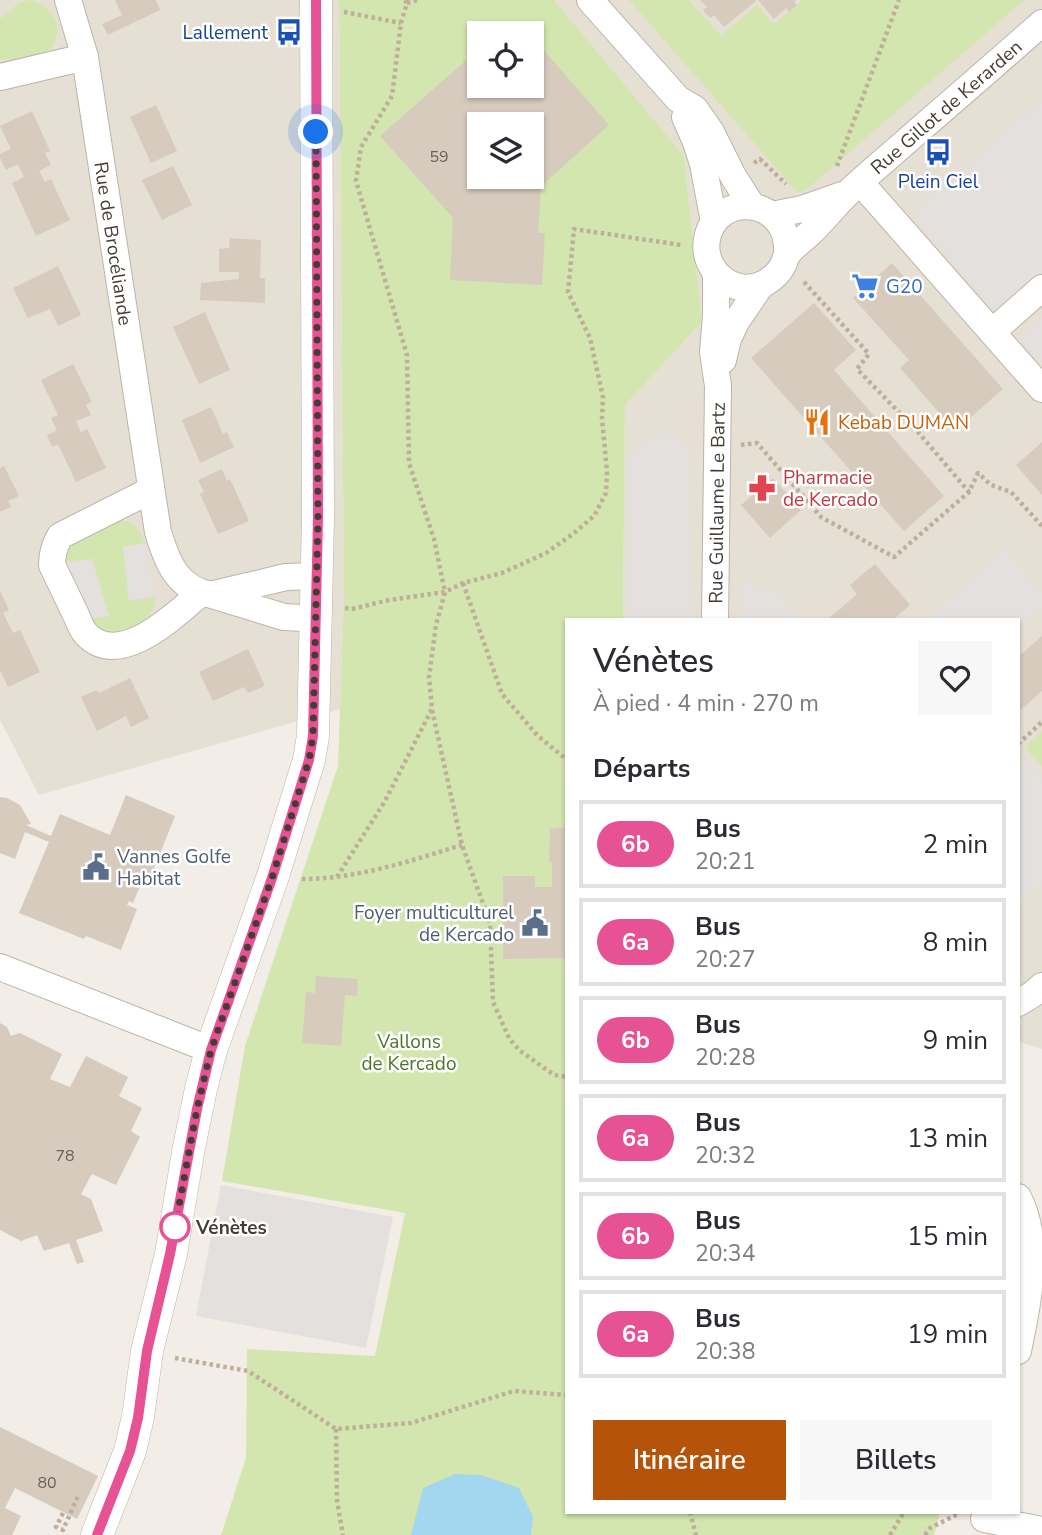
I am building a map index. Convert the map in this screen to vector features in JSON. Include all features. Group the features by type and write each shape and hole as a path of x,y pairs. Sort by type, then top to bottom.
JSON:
{"street":[{"name":"Rue de Brocéliande","path":"68,0 85,57 151,490 158,532 166,557 177,575 188,585 207,594 284,617 303,618 316,601"},
{"path":"590,0 678,99 695,109 711,132 733,176 762,211 780,223 785,233 793,265 782,267 773,278 761,285 749,288 726,282 711,266 706,248 710,229 714,222 732,209 762,211"},
{"path":"97,1535 130,1451 138,1418 147,1351 170,1254 191,1136 211,1050 272,878 309,760 313,736 318,504 315,3"},
{"name":"Rue Gillot de Kerarden","path":"793,265 812,231 855,187 1042,23"},
{"path":"0,77 85,57"},
{"path":"678,99 704,164 714,222"},
{"path":"855,187 1042,389"},
{"name":"Rue Gillot de Kerarden","path":"762,211 802,209 823,203 855,187"},
{"name":"Rue Guillaume Le Bartz","path":"715,618 718,386 713,352 716,274"},
{"name":"Rue Guillaume Le Bartz","path":"718,386 729,339 736,322 761,285"},
{"path":"992,332 1042,288"},
{"path":"151,490 60,536 55,545 52,565 85,633 98,644 111,648 136,641 207,594 286,578 316,601"},
{"path":"0,967 211,1050"},
{"path":"1020,1002 1042,986"},
{"path":"1020,1201 1031,1230 1032,1259 1030,1293 1020,1340"},
{"path":"984,1522 1042,1530"}],"path":[{"path":"418,0 406,2 393,96 361,147 356,181 407,355 409,463 434,539 445,592 436,625 429,677 432,709 461,845 490,923 494,1002 509,1038 519,1050 554,1075 565,1077"},
{"path":"823,203 899,0"},
{"path":"315,3 401,23"},
{"path":"316,601 352,609 389,600 445,592 463,583 502,573 546,553 594,516 606,493 603,397 590,338 568,292 574,229 706,248"},
{"path":"793,265 869,354 857,369 918,432 969,492"},
{"path":"716,448 757,443 821,517 894,557 969,492 978,473 991,485 1012,492 1042,526"},
{"path":"463,583 502,694 537,735 565,758"},
{"path":"337,877 385,801 432,709"},
{"path":"1020,742 1042,722"},
{"path":"272,878 337,877 391,866 461,845"},
{"path":"147,1351 248,1371 336,1429 411,1423 514,1391 565,1395"},
{"path":"336,1429 337,1501 343,1535"},
{"path":"691,1514 696,1535"},
{"path":"890,1535 903,1514"},
{"path":"925,1535 930,1528 956,1515"}],"shaded area":[{"path":"0,0 339,0 344,596 340,709 39,795 0,720"},
{"path":"554,0 1042,0 1042,1049 1020,1042 1020,618 623,618 625,405 702,322 684,156"},
{"path":"1042,101 1042,272 996,312 912,214"},
{"path":"1042,316 1042,366 1018,338"},
{"path":"667,432 690,449 690,618 628,618 629,458 645,441"},
{"path":"145,543 155,596 129,601 123,547"},
{"path":"1005,550 1042,594 1042,608 1020,628 1020,618 927,618"},
{"path":"92,559 109,616 86,619 65,562"},
{"path":"743,582 762,590 773,588 799,618 742,618"},
{"path":"1020,758 1042,778 1042,885 1020,905"},
{"path":"221,1185 393,1217 366,1348 196,1316"}],"green space":[{"path":"29,0 45,7 55,19 55,43 40,55 0,60 0,19 19,3"},
{"name":"Vallons de Kercado","path":"339,0 554,0 684,156 702,322 625,405 623,618 565,618 565,1514 939,1514 934,1535 221,1535 246,1458 247,1349 375,1356 405,1213 222,1181 245,1046 338,766 344,596"},
{"path":"629,0 689,0 721,36 757,5 774,24 803,0 1024,0 805,191 797,192"},
{"path":"121,520 137,527 145,543 123,547 129,601 155,596 155,604 147,618 124,630 108,634 86,619 108,615 92,559 65,562 64,554 67,546"},
{"path":"1042,731 1042,766 1025,747"}],"water":[{"path":"455,1474 481,1475 519,1488 533,1517 531,1535 411,1535 423,1488"}],"building":[{"path":"115,0 156,0 160,10 108,35 102,24 122,15"},
{"path":"700,0 757,0 724,27 714,15 710,18 703,10 707,7"},
{"path":"758,0 796,0 794,2 797,5 789,12 786,8 774,19"},
{"path":"544,50 609,125 544,183 544,112 467,112 467,189 541,189 538,233 545,233 542,285 450,280 453,218 380,136 467,59 467,98 544,98"},
{"path":"156,105 177,151 151,163 130,117"},
{"path":"32,111 50,151 45,153 51,165 39,171 45,182 51,179 70,220 36,236 12,183 24,177 18,164 6,170 0,158 0,154 11,149 0,126"},
{"path":"173,166 192,205 162,220 142,180"},
{"path":"230,238 261,240 260,278 265,278 265,303 200,300 201,283 239,279 239,272 219,272 219,249 229,248"},
{"path":"892,263 1003,389 955,431 900,368 909,360 853,298"},
{"path":"58,266 81,315 58,326 50,309 28,318 13,288"},
{"path":"814,303 856,350 834,370 944,496 904,531 751,358"},
{"path":"205,312 230,370 199,384 173,327"},
{"path":"73,364 92,402 86,405 91,415 76,421 81,432 87,429 106,468 76,482 58,444 52,447 47,435 57,430 51,418 58,415 41,380"},
{"path":"211,407 223,434 227,432 234,447 200,463 182,420"},
{"path":"1042,442 1042,495 1016,465"},
{"path":"4,466 19,496 8,501 11,507 0,512 0,468"},
{"path":"222,469 227,481 230,479 249,521 218,534 200,494 204,492 198,480"},
{"path":"773,478 801,510 770,538 741,505"},
{"path":"875,564 910,605 895,618 829,618 857,594 850,585"},
{"path":"0,591 9,610 3,613 13,633 20,630 40,672 8,687 0,670"},
{"path":"1042,636 1042,691 1020,710 1020,655"},
{"path":"248,649 265,686 248,693 244,687 213,701 199,672"},
{"path":"130,678 149,718 131,727 126,716 97,731 81,697 97,690 99,693"},
{"name":"Vannes Golfe Habitat","path":"126,795 175,816 149,881 143,879 133,903 129,901 127,905 137,909 121,950 86,936 84,939 19,913 49,842 25,832 15,859 0,853 0,797 20,805 31,824 26,825 51,836 60,814 110,835"},
{"name":"Foyer multiculturel de Kercado","path":"565,827 565,958 503,959 503,876 535,876 535,887 552,887 552,862 549,862 550,829"},
{"path":"316,976 358,979 357,996 345,995 341,1046 302,1043 306,992 315,993"},
{"path":"0,1023 7,1027 11,1036 20,1033 62,1054 50,1079 70,1087 86,1056 128,1077 119,1096 142,1108 131,1131 140,1137 116,1185 92,1174 81,1194 91,1199 103,1231 76,1240 84,1262 77,1264 69,1243 44,1251 37,1235 21,1241 0,1230"},
{"path":"0,1427 98,1476 77,1519 15,1488 5,1508 21,1516 12,1535 0,1535"}],"bus line":[{"name":"6b","path":"97,1535 130,1451 138,1418 147,1351 170,1254 189,1147 211,1050 272,878 309,760 313,736 318,518 316,0"}],"place":[{"name":"Lallement","path":"289,32"},
{"name":"Plein Ciel","path":"938,152"},
{"name":"G20","path":"865,286"},
{"name":"Kebab DUMAN","path":"817,422"},
{"name":"Pharmacie de Kercado","path":"762,488"},
{"name":"Vannes Golfe Habitat","path":"96,867"},
{"name":"Foyer multiculturel de Kercado","path":"535,923"},
{"name":"Vénètes","path":"175,1227"}],"route":[{"path":"175,1227 189,1147 211,1050 272,878 309,760 313,736 318,518 316,132"}]}
